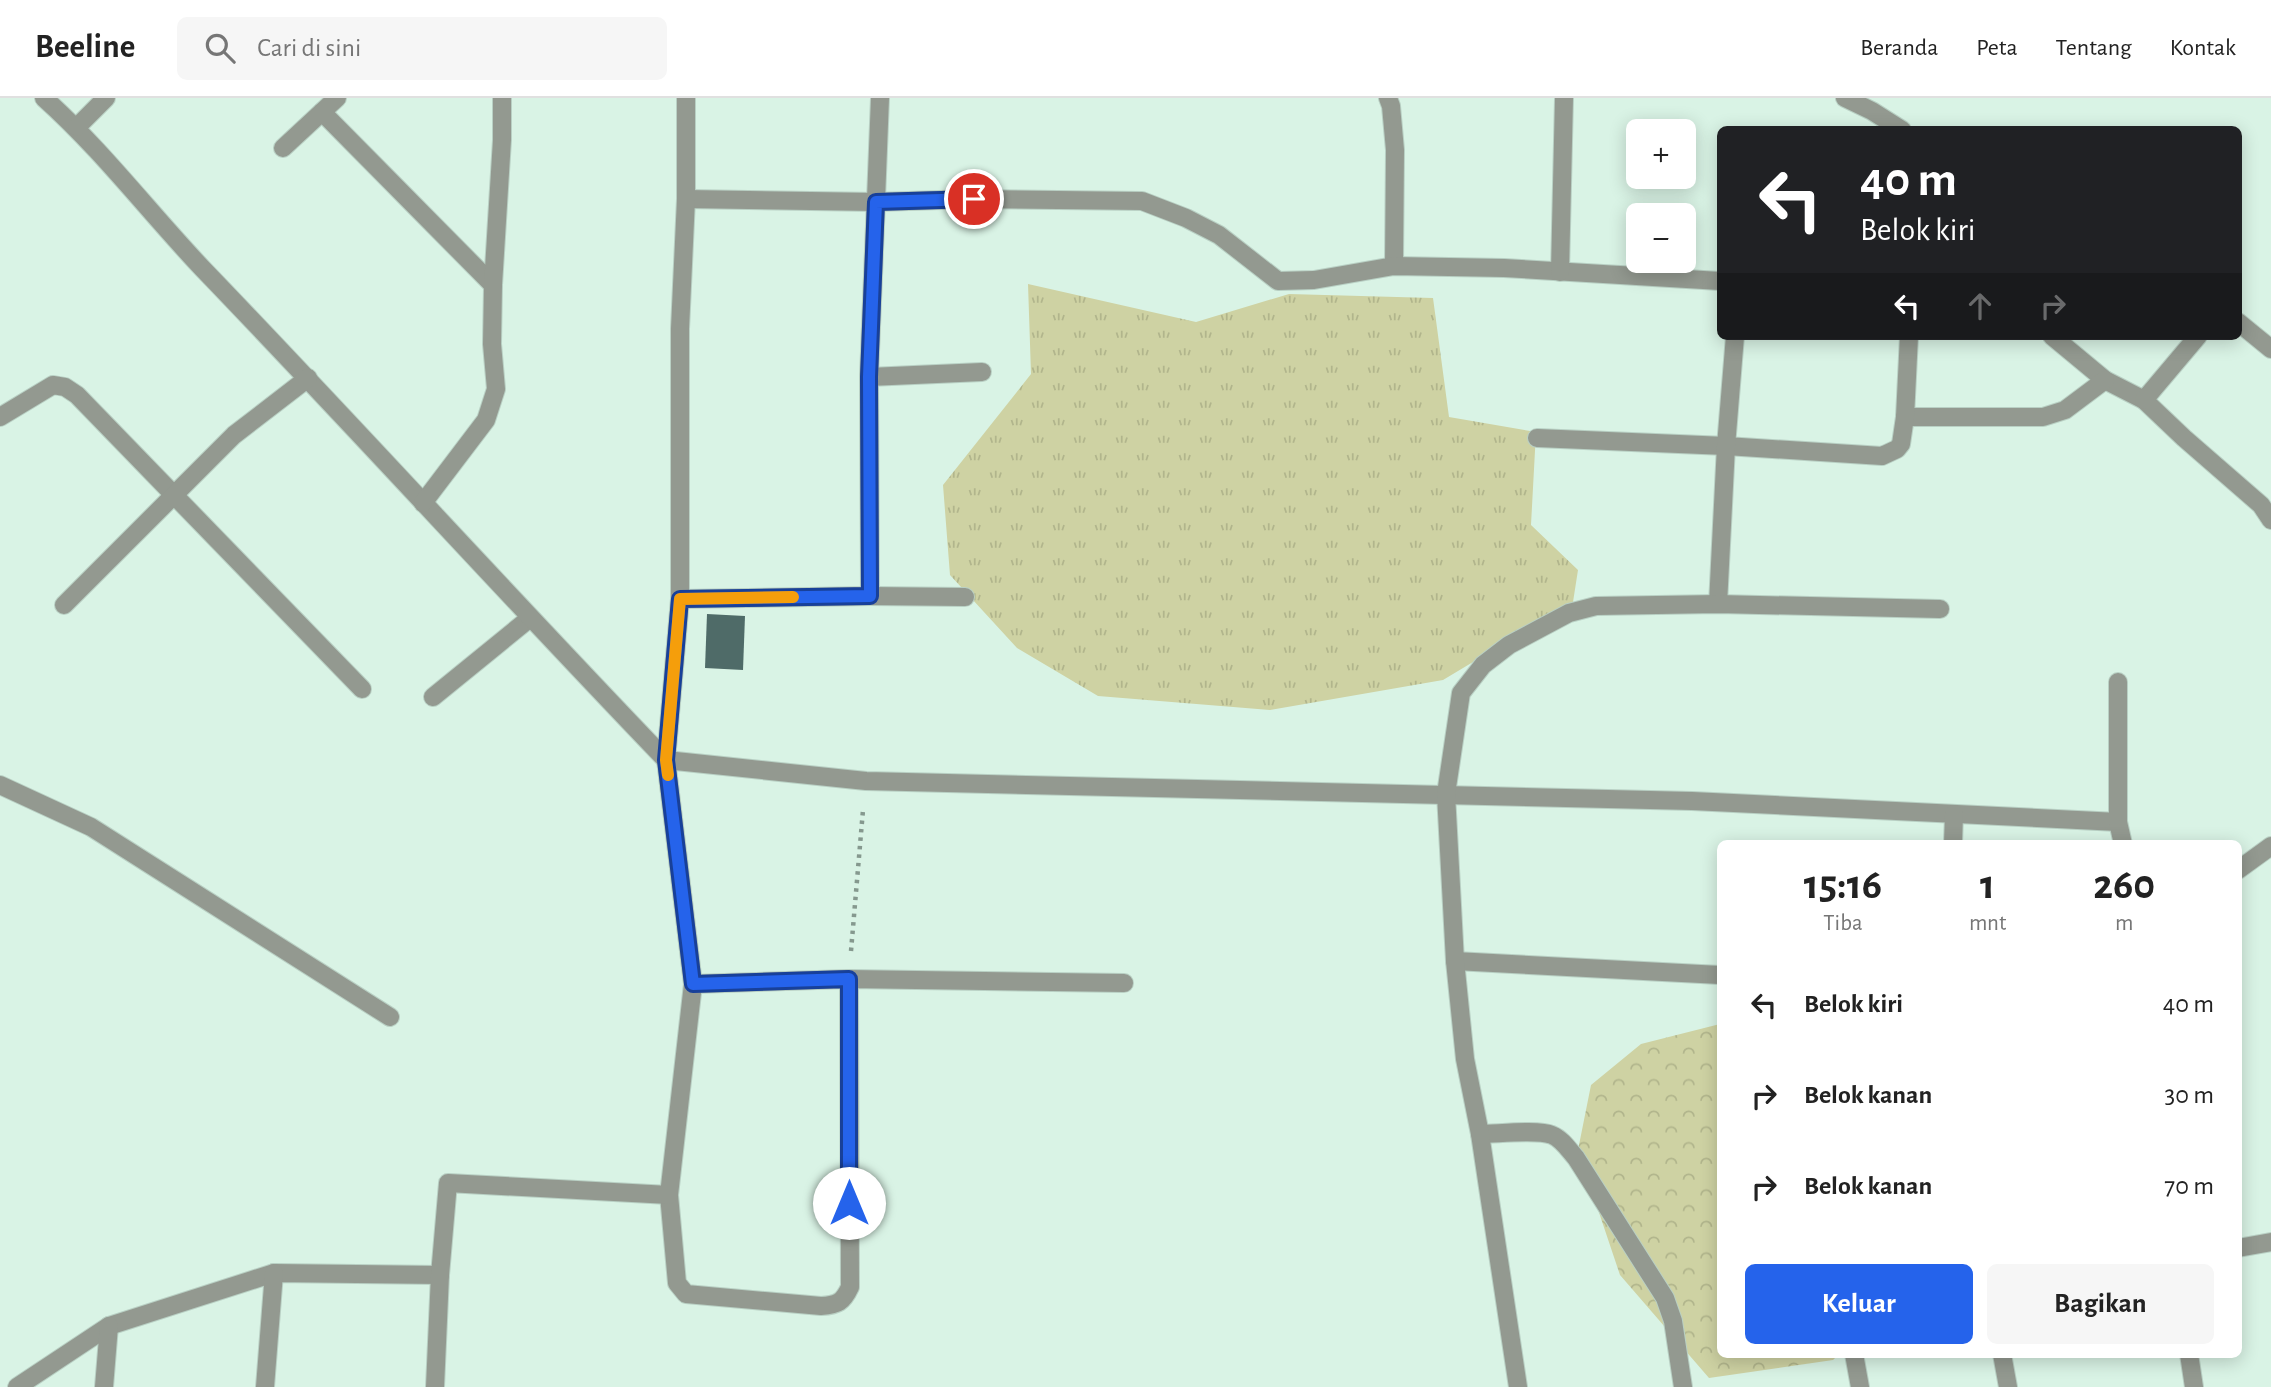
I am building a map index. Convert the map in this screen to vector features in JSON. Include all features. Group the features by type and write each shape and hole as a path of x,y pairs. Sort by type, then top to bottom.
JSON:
{"street":[{"path":"44,98 77,127 182,247 666,760 866,781 1692,801 2118,822"},
{"path":"77,127 106,98"},
{"path":"283,148 337,98"},
{"path":"423,503 486,420 496,388 492,344 493,285 502,98"},
{"path":"686,98 686,199 680,329 680,599 666,760 693,984 669,1195 677,1283 686,1294 821,1306 837,1305 845,1299 850,1287 849,979"},
{"path":"870,596 869,377 880,98"},
{"path":"1388,98 1395,150 1394,267"},
{"path":"1560,272 1564,98"},
{"path":"1845,98 1896,126"},
{"path":"322,111 493,285"},
{"path":"686,199 876,202 974,199 1142,201 1186,218 1219,235 1278,281 1314,280 1394,267 1504,268 1717,281"},
{"path":"2242,325 2271,349"},
{"path":"1718,604 1735,340"},
{"path":"1537,438 1882,456 1901,444 1909,340"},
{"path":"2057,340 2105,380 2144,400 2261,505 2271,520"},
{"path":"2144,400 2195,340"},
{"path":"869,377 982,372"},
{"path":"64,606 234,435 308,378"},
{"path":"1905,417 2043,417 2065,410 2105,380"},
{"path":"0,417 53,385 65,387 77,395 362,689"},
{"path":"680,599 965,597"},
{"path":"1518,1387 1480,1134 1465,1059 1455,961 1446,794 1461,693 1483,665 1509,645 1569,613 1596,606 1718,604 1940,610"},
{"path":"433,697 530,618"},
{"path":"2118,682 2118,822 2122,840"},
{"path":"0,785 91,827 390,1017"},
{"path":"1953,840 1954,814"},
{"path":"2242,867 2271,846"},
{"path":"1455,961 1717,975"},
{"path":"693,984 849,979 1124,983"},
{"path":"1480,1134 1554,1135 1570,1151 1665,1298 1673,1321 1683,1387"},
{"path":"435,1387 440,1275 448,1184 669,1195"},
{"path":"2242,1247 2271,1242"},
{"path":"17,1387 109,1326 274,1272 440,1275"},
{"path":"265,1387 274,1272"},
{"path":"104,1387 109,1326"},
{"path":"1855,1358 1860,1387"},
{"path":"2003,1358 2008,1387"},
{"path":"2190,1358 2194,1387"}],"path":[{"path":"849,979 866,781"}],"green space":[{"path":"1028,284 1196,322 1289,294 1433,298 1449,417 1536,432 1531,525 1578,570 1573,602 1443,680 1270,710 1098,696 1017,648 950,575 943,485 1031,374"},
{"path":"1717,1025 1717,1358 1835,1358 1833,1360 1709,1378 1620,1275 1578,1150 1591,1085 1641,1044"}],"building":[{"path":"707,614 745,616 743,670 705,668"}],"slow traffic":[{"path":"668,775 666,760 680,599 793,597"}],"route":[{"path":"849,1203 849,979 693,984 666,760 680,599 870,596 869,377 876,202 974,199"}]}
